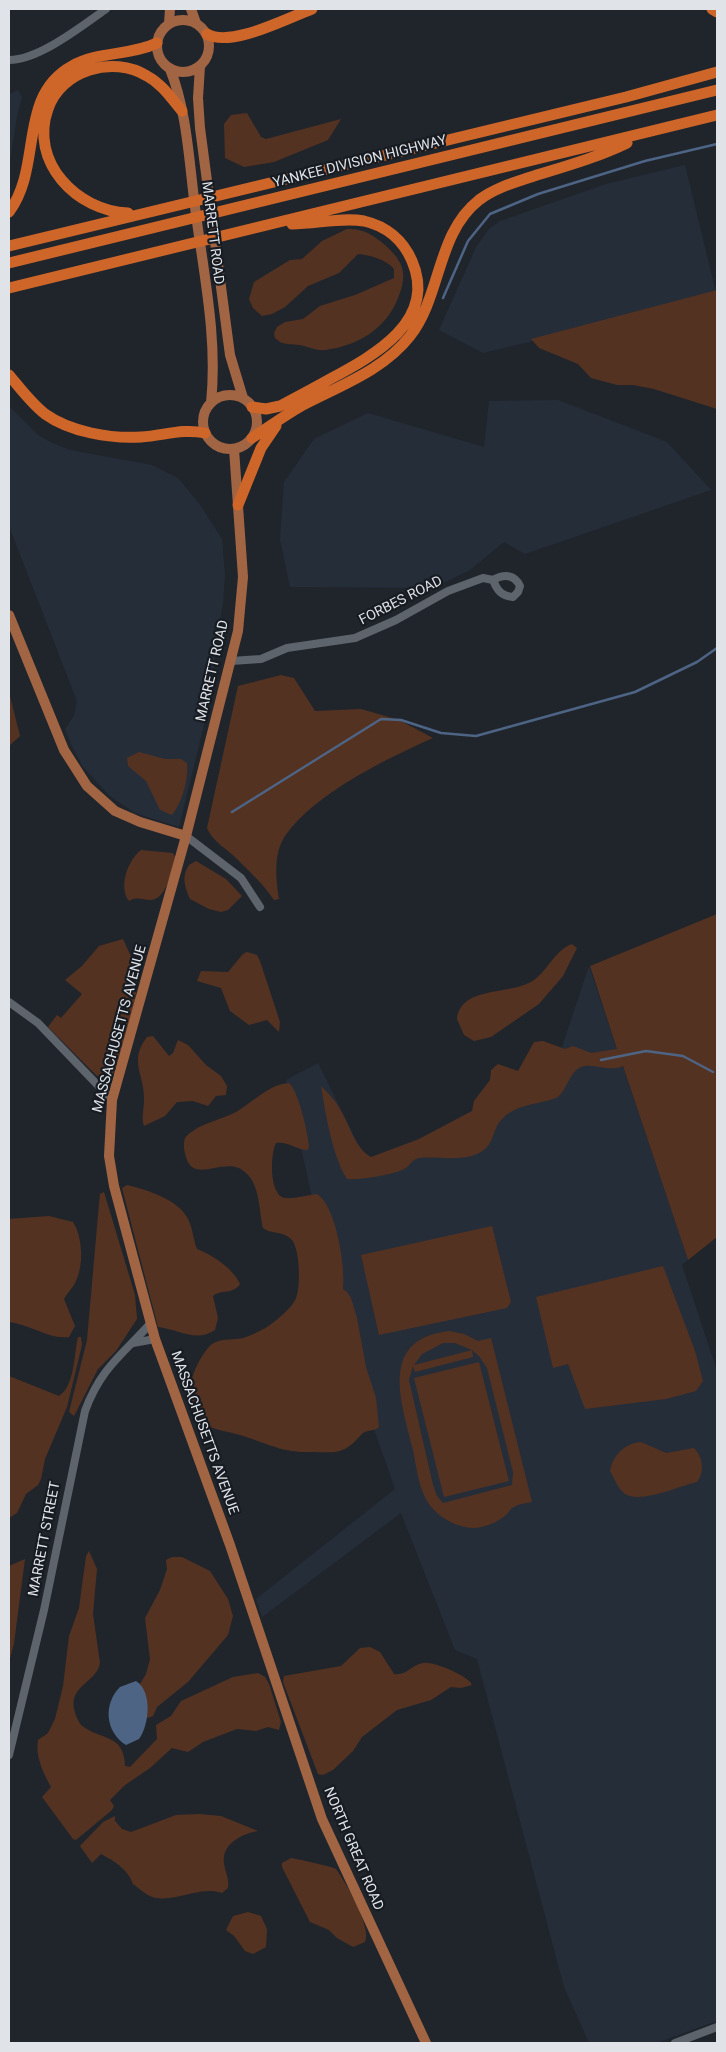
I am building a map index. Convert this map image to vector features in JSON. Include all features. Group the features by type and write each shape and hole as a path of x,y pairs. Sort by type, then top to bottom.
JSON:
{"highway":[{"path":"207,34 222,39 237,36 312,9"},
{"path":"712,9 717,12"},
{"path":"9,212 18,198 25,179 38,106 54,80 70,67 83,61 135,52 157,43"},
{"path":"140,214 118,212 97,207 84,201 67,187 54,169 47,151 44,125 48,109 60,89 76,75 90,70 114,67 134,70 146,75 166,92 182,111"},
{"path":"9,246 643,93 717,72"},
{"name":"YANKEE DIVISION HIGHWAY","path":"9,263 717,90"},
{"path":"9,288 717,115"},
{"path":"252,438 290,413 376,366 406,341 425,311 454,230 465,214 480,199 511,184 604,154 644,134"},
{"path":"252,406 268,408 280,406 378,352 404,326 413,309 417,294 416,272 407,250 396,237 380,227 363,221 346,220 316,224 275,223"},
{"path":"9,375 42,411 57,421 74,428 129,438 184,430 205,433"},
{"path":"238,505 264,442 290,413"}],"main road":[{"path":"169,23 170,9"},
{"path":"191,9 196,23 207,34 209,49 206,59 200,66 184,72 170,68 160,58 157,43 162,30 169,23 182,19 196,23"},
{"name":"MARRETT ROAD","path":"200,66 198,113 206,176 230,355 243,398"},
{"name":"MARRETT ROAD","path":"170,68 178,91 182,111 214,353 211,403"},
{"path":"226,395 243,398 252,406 257,424 252,438 244,446 224,449 214,444 205,433 203,418 211,403 226,395"},
{"name":"MARRETT ROAD","path":"186,836 231,661 240,616 243,577 234,449"},
{"path":"9,615 64,750 86,786 116,810 140,822 186,836"},
{"name":"MASSACHUSETTS AVENUE","path":"186,836 112,1100 108,1148 112,1175 150,1324 250,1603"},
{"name":"NORTH GREAT ROAD","path":"250,1603 322,1819 426,2043"}],"street":[{"path":"9,60 18,60 65,39 106,9"},
{"name":"FORBES ROAD","path":"231,661 261,659 287,648 355,638 396,620 448,591 483,578 493,580"},
{"path":"186,836 241,878 260,907"},
{"path":"9,1002 38,1023 112,1100"},
{"name":"MARRETT STREET","path":"9,1755 44,1610 80,1426 90,1397 106,1369 150,1324"},
{"path":"133,1343 155,1340"},
{"path":"674,2043 717,2027"}],"shaded area":[{"path":"18,90 22,97 9,167 9,94"},
{"path":"247,113 261,137 266,139 341,119 328,140 274,162 244,167 225,158 224,124 231,115"},
{"path":"685,165 717,297 483,353 439,330 476,247 489,229 500,221 606,184"},
{"path":"347,229 363,231 372,235 391,251 400,263 403,282 393,309 378,327 348,345 318,350 280,342 275,338 274,333 277,327 285,322 303,319 320,306 355,295 394,278 394,269 387,263 373,257 358,254 339,273 308,286 285,307 272,314 262,316 253,308 249,299 254,282 290,260 302,259 322,241"},
{"path":"717,290 717,409 654,389 633,385 617,385 591,378 578,364 539,348 531,339"},
{"path":"558,400 667,442 711,490 525,554 504,542 470,570 433,588 290,587 280,539 284,482 314,439 368,413 484,447 489,401"},
{"path":"9,406 37,434 50,442 70,450 152,465 178,478 201,506 222,539 225,575 223,603 215,649 213,688 179,827 135,813 110,796 83,767 71,744 65,729 74,716 77,701 9,526"},
{"path":"281,675 294,678 315,711 361,709 399,720 433,738 394,756 353,779 314,806 298,820 281,843 276,875 279,899 274,900 252,874 216,841 207,828 238,686"},
{"path":"9,692 20,736 9,746"},
{"path":"139,752 165,759 181,759 187,763 184,790 179,804 172,815 160,810 146,781 128,766 127,758"},
{"path":"141,850 173,853 175,857 168,883 161,895 151,900 137,898 129,901 124,889 126,874 132,860"},
{"path":"196,861 226,879 242,896 228,910 221,912 209,909 190,899 184,878 189,865"},
{"path":"717,914 717,1237 688,1260 623,1066 612,1068 583,1066 579,1068 558,1097 522,1107 508,1114 499,1123 488,1145 472,1156 419,1158 404,1169 392,1173 368,1178 347,1179 334,1147 321,1086 339,1107 361,1148 371,1157 419,1139 472,1111 474,1101 490,1080 491,1070 498,1064 518,1071 534,1042 543,1041 565,1049 573,1046 591,1053 617,1049 590,966"},
{"path":"123,939 138,972 135,1001 115,1071 104,1078 96,1075 48,1027 57,1015 61,1018 82,994 65,980 82,966 99,946"},
{"path":"572,944 577,948 563,976 539,1004 491,1037 474,1041 464,1035 457,1019 461,1008 467,1001 477,996 524,985 534,980 556,955"},
{"path":"247,952 257,955 260,961 280,1022 279,1032 267,1020 249,1025 230,1011 221,988 197,981 201,971 228,972 243,954"},
{"path":"589,966 688,1260 682,1265 717,1371 717,2021 656,2043 589,2043 564,1987 477,1659 455,1650 401,1513 262,1617 256,1599 395,1489 345,1346 286,1080 318,1063 372,1172 547,1092"},
{"path":"153,1036 169,1056 173,1053 178,1040 188,1045 206,1065 221,1076 227,1086 226,1095 216,1096 208,1106 193,1101 177,1102 165,1116 144,1126 144,1091 138,1061 141,1046 147,1037"},
{"path":"289,1083 299,1103 305,1122 309,1146 308,1150 285,1143 276,1143 272,1165 274,1183 280,1196 285,1198 317,1194 324,1200 330,1211 341,1253 343,1289 351,1298 357,1318 366,1367 376,1398 379,1427 375,1430 364,1432 349,1446 333,1452 290,1451 212,1428 196,1415 190,1396 193,1375 208,1348 215,1342 249,1336 275,1321 294,1302 298,1293 299,1277 298,1258 294,1243 288,1236 263,1228 258,1199 251,1178 238,1168 230,1166 203,1170 196,1169 190,1165 186,1157 184,1148 185,1138 195,1129 234,1113 274,1087"},
{"path":"127,1185 161,1196 177,1206 188,1219 197,1249 222,1263 237,1278 240,1284 234,1290 213,1296 218,1318 215,1330 208,1334 194,1335 158,1327 122,1188"},
{"path":"104,1192 135,1295 137,1319 116,1351 98,1369 74,1416 69,1412 87,1340 100,1194"},
{"path":"49,1216 73,1222 79,1236 81,1252 80,1269 74,1285 64,1299 75,1326 69,1337 54,1336 9,1322 9,1219"},
{"path":"492,1226 511,1302 507,1308 379,1335 361,1255"},
{"path":"663,1266 695,1351 703,1381 696,1391 666,1399 585,1409 568,1364 553,1368 536,1297"},
{"path":"449,1331 464,1334 478,1341 491,1338 532,1502 513,1508 503,1518 488,1525 469,1528 448,1521 429,1504 422,1489 404,1413 400,1376 403,1360 411,1346 426,1337","holes":["443,1343 455,1343 472,1350 414,1365 422,1354","472,1350 479,1356 487,1368 513,1472 512,1485 443,1503 437,1496 433,1485 409,1380 413,1366 415,1372 473,1357"]},
{"path":"78,1337 81,1337 82,1345 67,1407 45,1459 41,1479 38,1485 26,1494 17,1513 9,1518 9,1376 59,1396 68,1385 71,1377"},
{"path":"479,1362 509,1481 444,1497 414,1378"},
{"path":"641,1442 666,1453 694,1448 702,1465 700,1478 697,1482 650,1496 632,1497 625,1494 610,1471 617,1455 625,1447"},
{"path":"89,1551 97,1569 93,1614 100,1663 97,1671 76,1694 74,1702 75,1712 81,1725 110,1739 121,1748 125,1766 130,1767 157,1739 156,1725 171,1716 181,1701 233,1677 258,1673 265,1677 281,1722 279,1730 268,1727 256,1731 237,1729 203,1742 188,1752 172,1748 150,1768 125,1785 110,1800 114,1806 112,1810 76,1840 73,1839 42,1797 51,1787 40,1764 37,1746 38,1740 48,1733 55,1719 63,1686 69,1636 79,1608 86,1556"},
{"path":"172,1557 182,1557 210,1571 228,1599 233,1616 228,1635 188,1682 157,1707 153,1716 147,1718 147,1701 140,1684 146,1674 150,1659 145,1618 160,1590 167,1569 166,1560"},
{"path":"25,1559 14,1643 9,1663 9,1566"},
{"path":"370,1647 380,1652 394,1674 402,1673 419,1664 428,1663 464,1677 472,1685 461,1688 451,1687 431,1700 397,1710 362,1737 353,1751 333,1770 323,1775 318,1774 283,1682 284,1676 341,1666 360,1648"},
{"path":"199,1814 221,1816 258,1831 237,1839 226,1851 224,1860 228,1888 222,1893 205,1891 173,1898 156,1898 133,1884 124,1870 101,1854 92,1863 80,1846 103,1822 115,1816 115,1821 122,1829 131,1832 176,1815"},
{"path":"291,1858 336,1869 362,1916 365,1926 365,1942 353,1947 337,1938 329,1930 310,1922 282,1867 282,1863"},
{"path":"248,1912 261,1916 267,1929 266,1947 253,1954 245,1951 234,1936 226,1930 233,1916"}],"water":[{"path":"136,1681 145,1693 148,1709 147,1717 139,1739 126,1745 114,1733 110,1725 109,1709 111,1701 120,1687"}],"waterway":[{"path":"443,298 468,241 490,214 538,194 645,161 717,144"},
{"path":"232,812 381,719 401,720 441,733 476,736 635,692 697,662 717,648"},
{"path":"601,1060 646,1051 683,1056 713,1072"}]}
